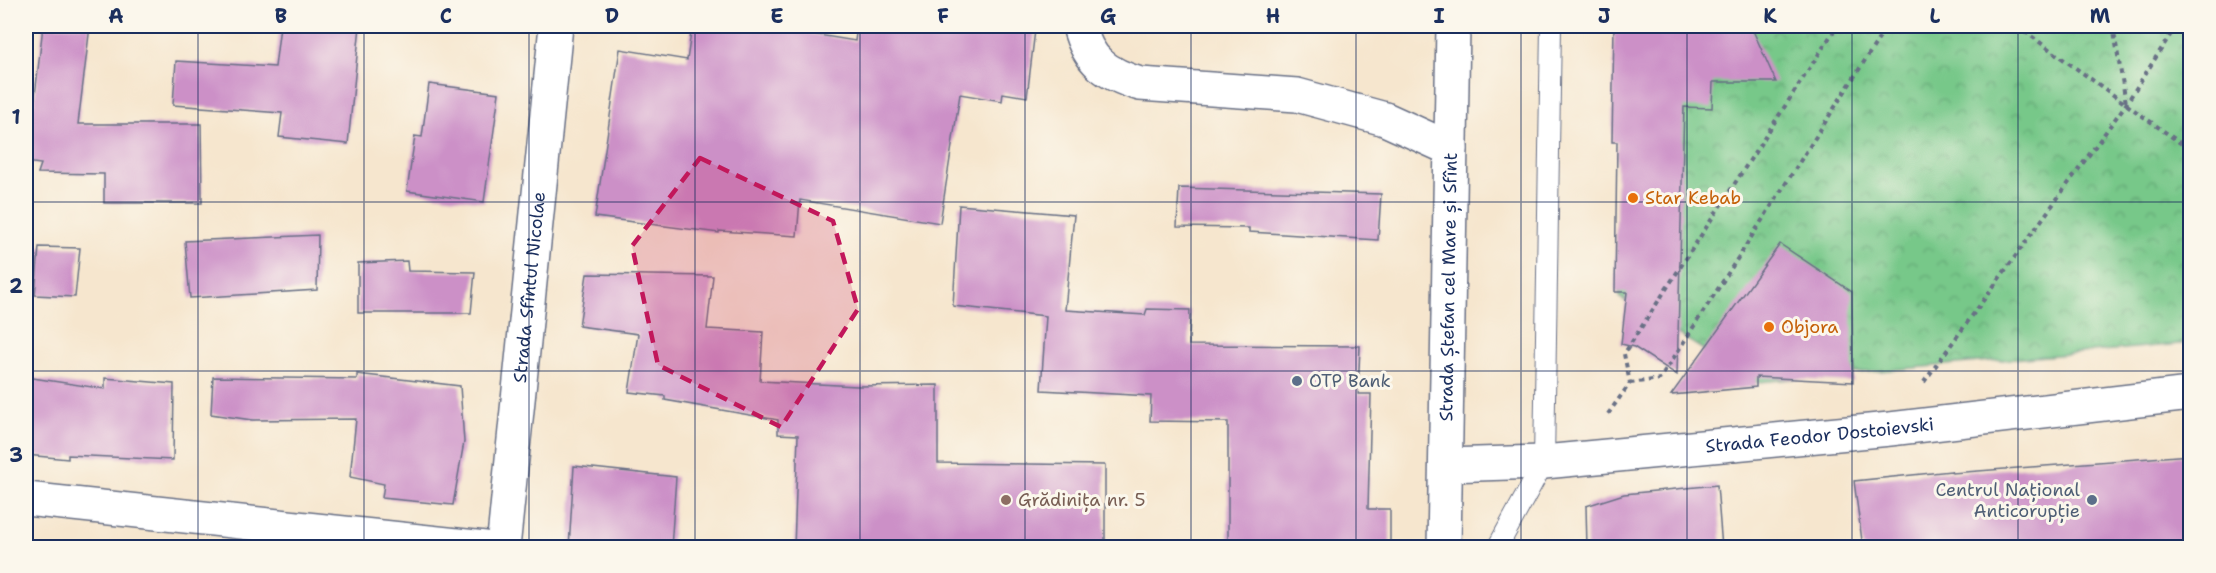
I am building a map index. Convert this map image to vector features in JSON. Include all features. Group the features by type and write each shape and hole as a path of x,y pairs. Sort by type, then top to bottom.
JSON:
{"street":[{"name":"Strada Sfîntul Nicolae","path":"503,548 556,26"},
{"path":"1079,26 1083,42 1097,63 1116,77 1140,84 1297,95 1385,119 1451,149"},
{"name":"Strada Ștefan cel Mare și Sfînt","path":"1444,548 1453,26"},
{"name":"Strada Fеodor Dostoievski","path":"1446,465 1544,462 1890,429 2190,394"},
{"path":"26,499 485,548"}],"lane":[{"path":"1497,548 1544,462 1551,26"}],"path":[{"path":"1837,26 1624,354 1630,383 1660,379 1887,26"},
{"path":"2017,26 2190,150"},
{"path":"2113,26 2126,104"},
{"path":"1890,429 2126,104 2176,26"}],"highlighted area":[{"path":"700,158 833,221 858,309 781,427 658,365 632,246"}],"green space":[{"path":"1623,26 2190,26 2190,343 1715,386 1712,355 1619,297"}],"building":[{"path":"43,26 90,26 78,124 201,124 202,203 104,203 104,174 38,173 41,164 26,162 26,102 34,104"},
{"path":"280,26 360,26 348,144 279,137 282,113 173,105 176,61 275,67"},
{"path":"692,26 777,26 776,28 855,41 857,26 1030,26 1030,29 1035,30 1027,97 1003,93 1002,101 960,94 940,223 800,200 797,236 719,231 719,233 595,217 620,49 687,60"},
{"path":"1614,26 1751,26 1776,82 1713,82 1712,108 1684,107 1677,375 1634,347 1621,344 1627,292 1615,292 1617,142 1612,142"},
{"path":"429,84 499,93 484,202 407,191 415,136 422,137"},
{"path":"1179,188 1381,194 1378,240 1249,232 1249,228 1177,227"},
{"path":"959,205 1074,215 1065,310 1145,315 1147,309 1190,310 1189,345 1360,346 1358,394 1371,394 1368,509 1390,509 1390,548 1228,548 1228,422 1150,421 1151,396 1041,390 1046,316 953,306"},
{"path":"318,235 317,290 190,298 185,241"},
{"path":"1780,244 1852,292 1853,382 1756,377 1756,387 1671,395"},
{"path":"39,247 80,248 75,297 35,295"},
{"path":"407,261 408,271 475,272 471,313 358,313 358,263"},
{"path":"587,274 713,276 707,329 763,332 760,381 857,386 938,385 938,463 1105,465 1105,548 794,548 798,435 778,434 778,420 665,400 665,396 629,392 638,334 579,326"},
{"path":"357,374 460,386 464,442 453,505 382,498 384,484 350,477 356,419 252,420 211,414 213,377 357,379"},
{"path":"26,377 105,389 105,378 174,384 173,460 68,455 68,459 26,455"},
{"path":"2190,455 2190,548 1863,548 1854,481 1951,471 1952,473"},
{"path":"574,466 676,477 671,548 569,548"},
{"path":"1717,485 1722,548 1587,548 1586,506 1624,494"}],"place":[{"name":"Star Kebab","path":"1633,198"},
{"name":"Objora","path":"1769,327"},
{"name":"OTP Bank","path":"1297,381"},
{"name":"Grădinița nr. 5","path":"1006,500"},
{"name":"Centrul Național Anticorupție","path":"2092,500"}]}
